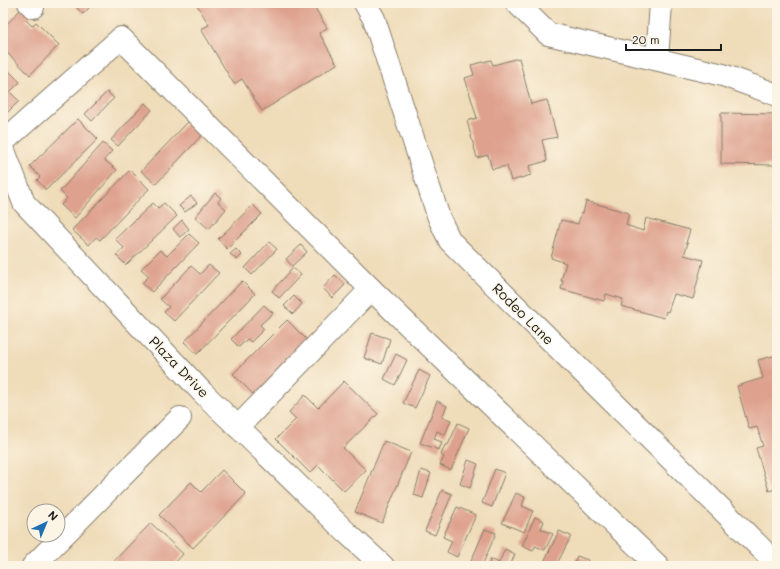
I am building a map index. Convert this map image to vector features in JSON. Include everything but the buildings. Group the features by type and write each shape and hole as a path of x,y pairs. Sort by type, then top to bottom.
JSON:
{"street":[{"name":"Rodeo Lane","path":"365,3 374,18 439,218 450,241 777,564"},
{"path":"517,3 548,34 723,74 777,95"},
{"path":"657,59 661,3"},
{"path":"3,142 121,38 371,289 658,566"},
{"name":"Plaza Drive","path":"3,148 24,203 196,386 383,566"},
{"path":"238,427 371,289"},
{"path":"33,566 180,418"}]}
